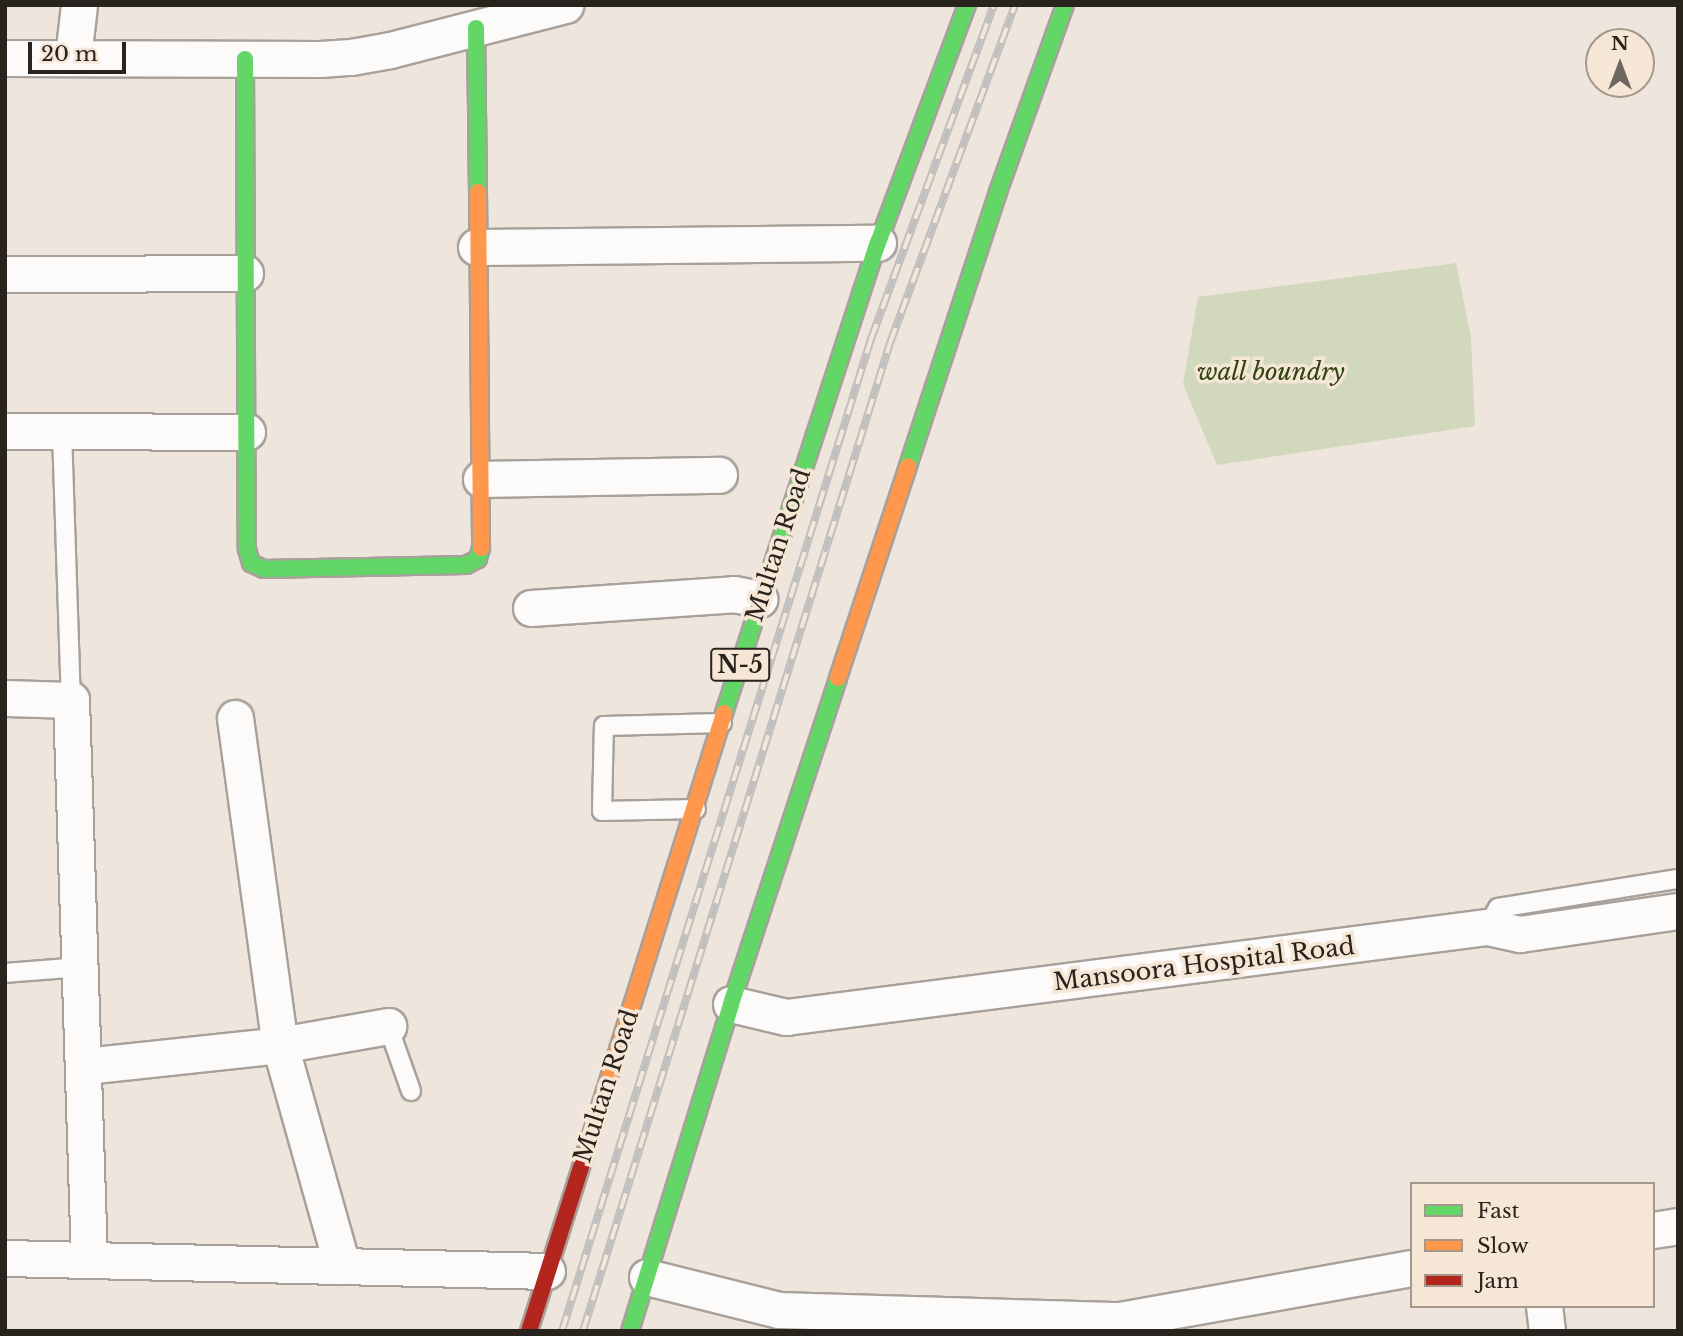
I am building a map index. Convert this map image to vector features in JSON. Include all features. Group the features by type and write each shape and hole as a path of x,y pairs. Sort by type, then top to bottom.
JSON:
{"main road":[{"name":"Multan Road","path":"529,1331 696,809 760,599 877,243 967,5"},
{"path":"630,1331 731,1004 999,192 1065,5"},
{"path":"244,59 247,548 251,563 264,569 466,565 478,559 482,545 476,247 476,27"}],"street":[{"path":"73,57 79,5"},
{"path":"5,58 351,57 390,50 565,5"},
{"path":"476,247 877,243"},
{"path":"5,274 245,273"},
{"path":"5,432 247,432"},
{"path":"481,479 719,475"},
{"path":"531,608 734,594 760,599"},
{"path":"5,698 71,700 82,967 89,1259"},
{"path":"235,718 280,1045 342,1265"},
{"name":"Mansoora Hospital Road","path":"731,1004 786,1017 1488,927 1520,934 1678,911"},
{"path":"85,1066 280,1045 388,1026"},
{"path":"1655,1230 1678,1226"},
{"path":"5,1258 547,1270"},
{"path":"647,1277 779,1310 1120,1320 1410,1268"},
{"path":"1544,1308 1547,1331"}],"lane":[{"path":"62,432 71,700"},
{"path":"696,809 602,811 604,726 722,723"},
{"path":"1488,927 1498,908 1678,879"},
{"path":"5,973 82,967"},
{"path":"388,1026 411,1091"}],"green space":[{"name":"wall boundry","path":"1456,263 1471,338 1475,426 1217,465 1183,384 1198,297"}],"railway":[{"path":"562,1331 871,339 994,5"},
{"path":"583,1331 890,343 1015,5"}],"traffic: fast":[{"path":"724,713 878,243 967,5"},
{"path":"908,466 998,192 1065,5"},
{"path":"476,28 478,192"},
{"path":"245,59 247,549 251,563 264,569 466,565 478,559 481,548"},
{"path":"630,1331 731,1004 838,678"}],"traffic: slow":[{"path":"478,192 481,548"},
{"path":"838,678 908,466"},
{"path":"587,1148 724,713"}],"traffic: jam":[{"path":"529,1331 587,1148"}]}
